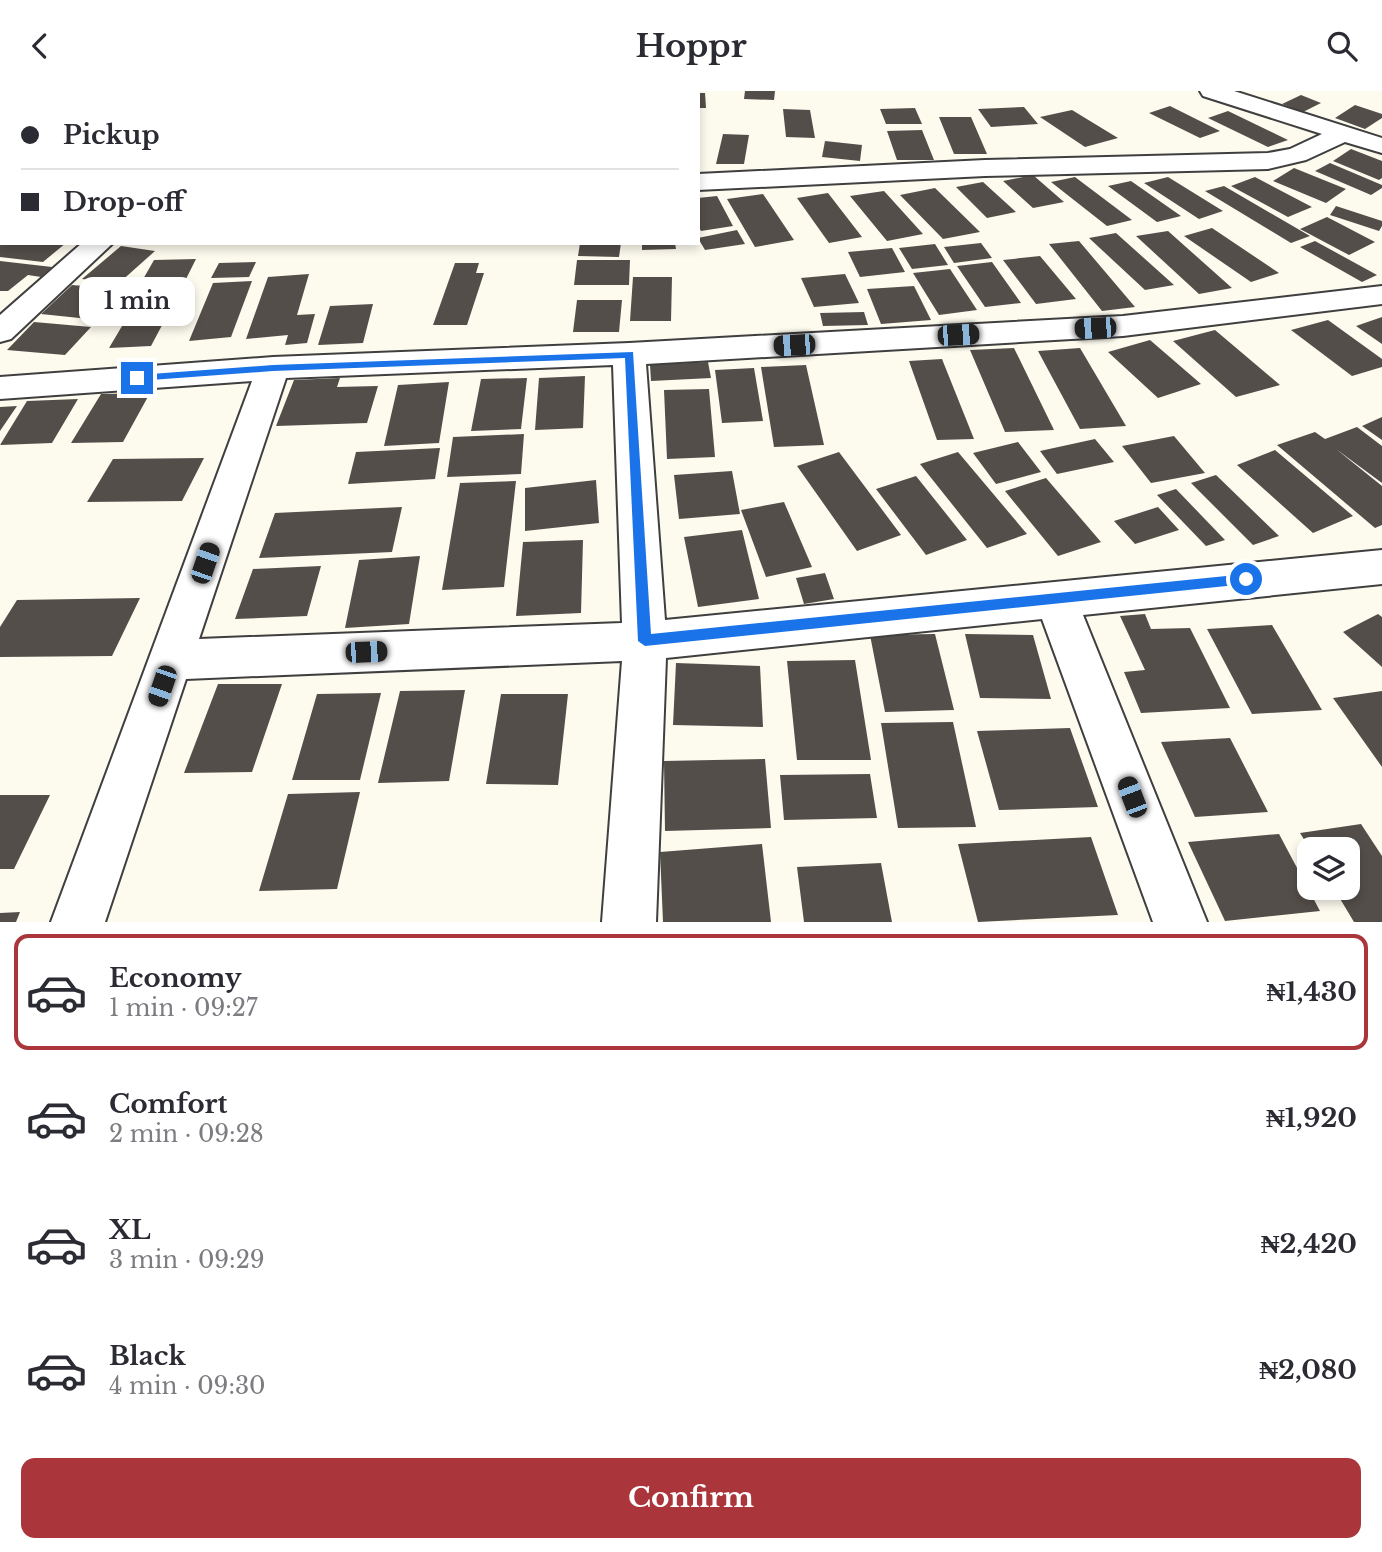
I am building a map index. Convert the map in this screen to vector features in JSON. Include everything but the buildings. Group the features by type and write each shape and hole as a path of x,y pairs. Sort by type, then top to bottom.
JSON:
{"street":[{"path":"1211,91 1382,146"},
{"path":"700,182 985,168 1268,161 1297,155 1343,133"},
{"path":"0,332 97,245"},
{"path":"0,388 273,368 629,354 1122,326 1382,295"},
{"path":"629,354 645,641 629,922"},
{"path":"78,922 273,368"},
{"path":"171,660 645,641 1382,566"},
{"path":"1055,598 1180,922"}],"route":[{"path":"137,378 273,368 629,354 645,641 1246,579"}]}
